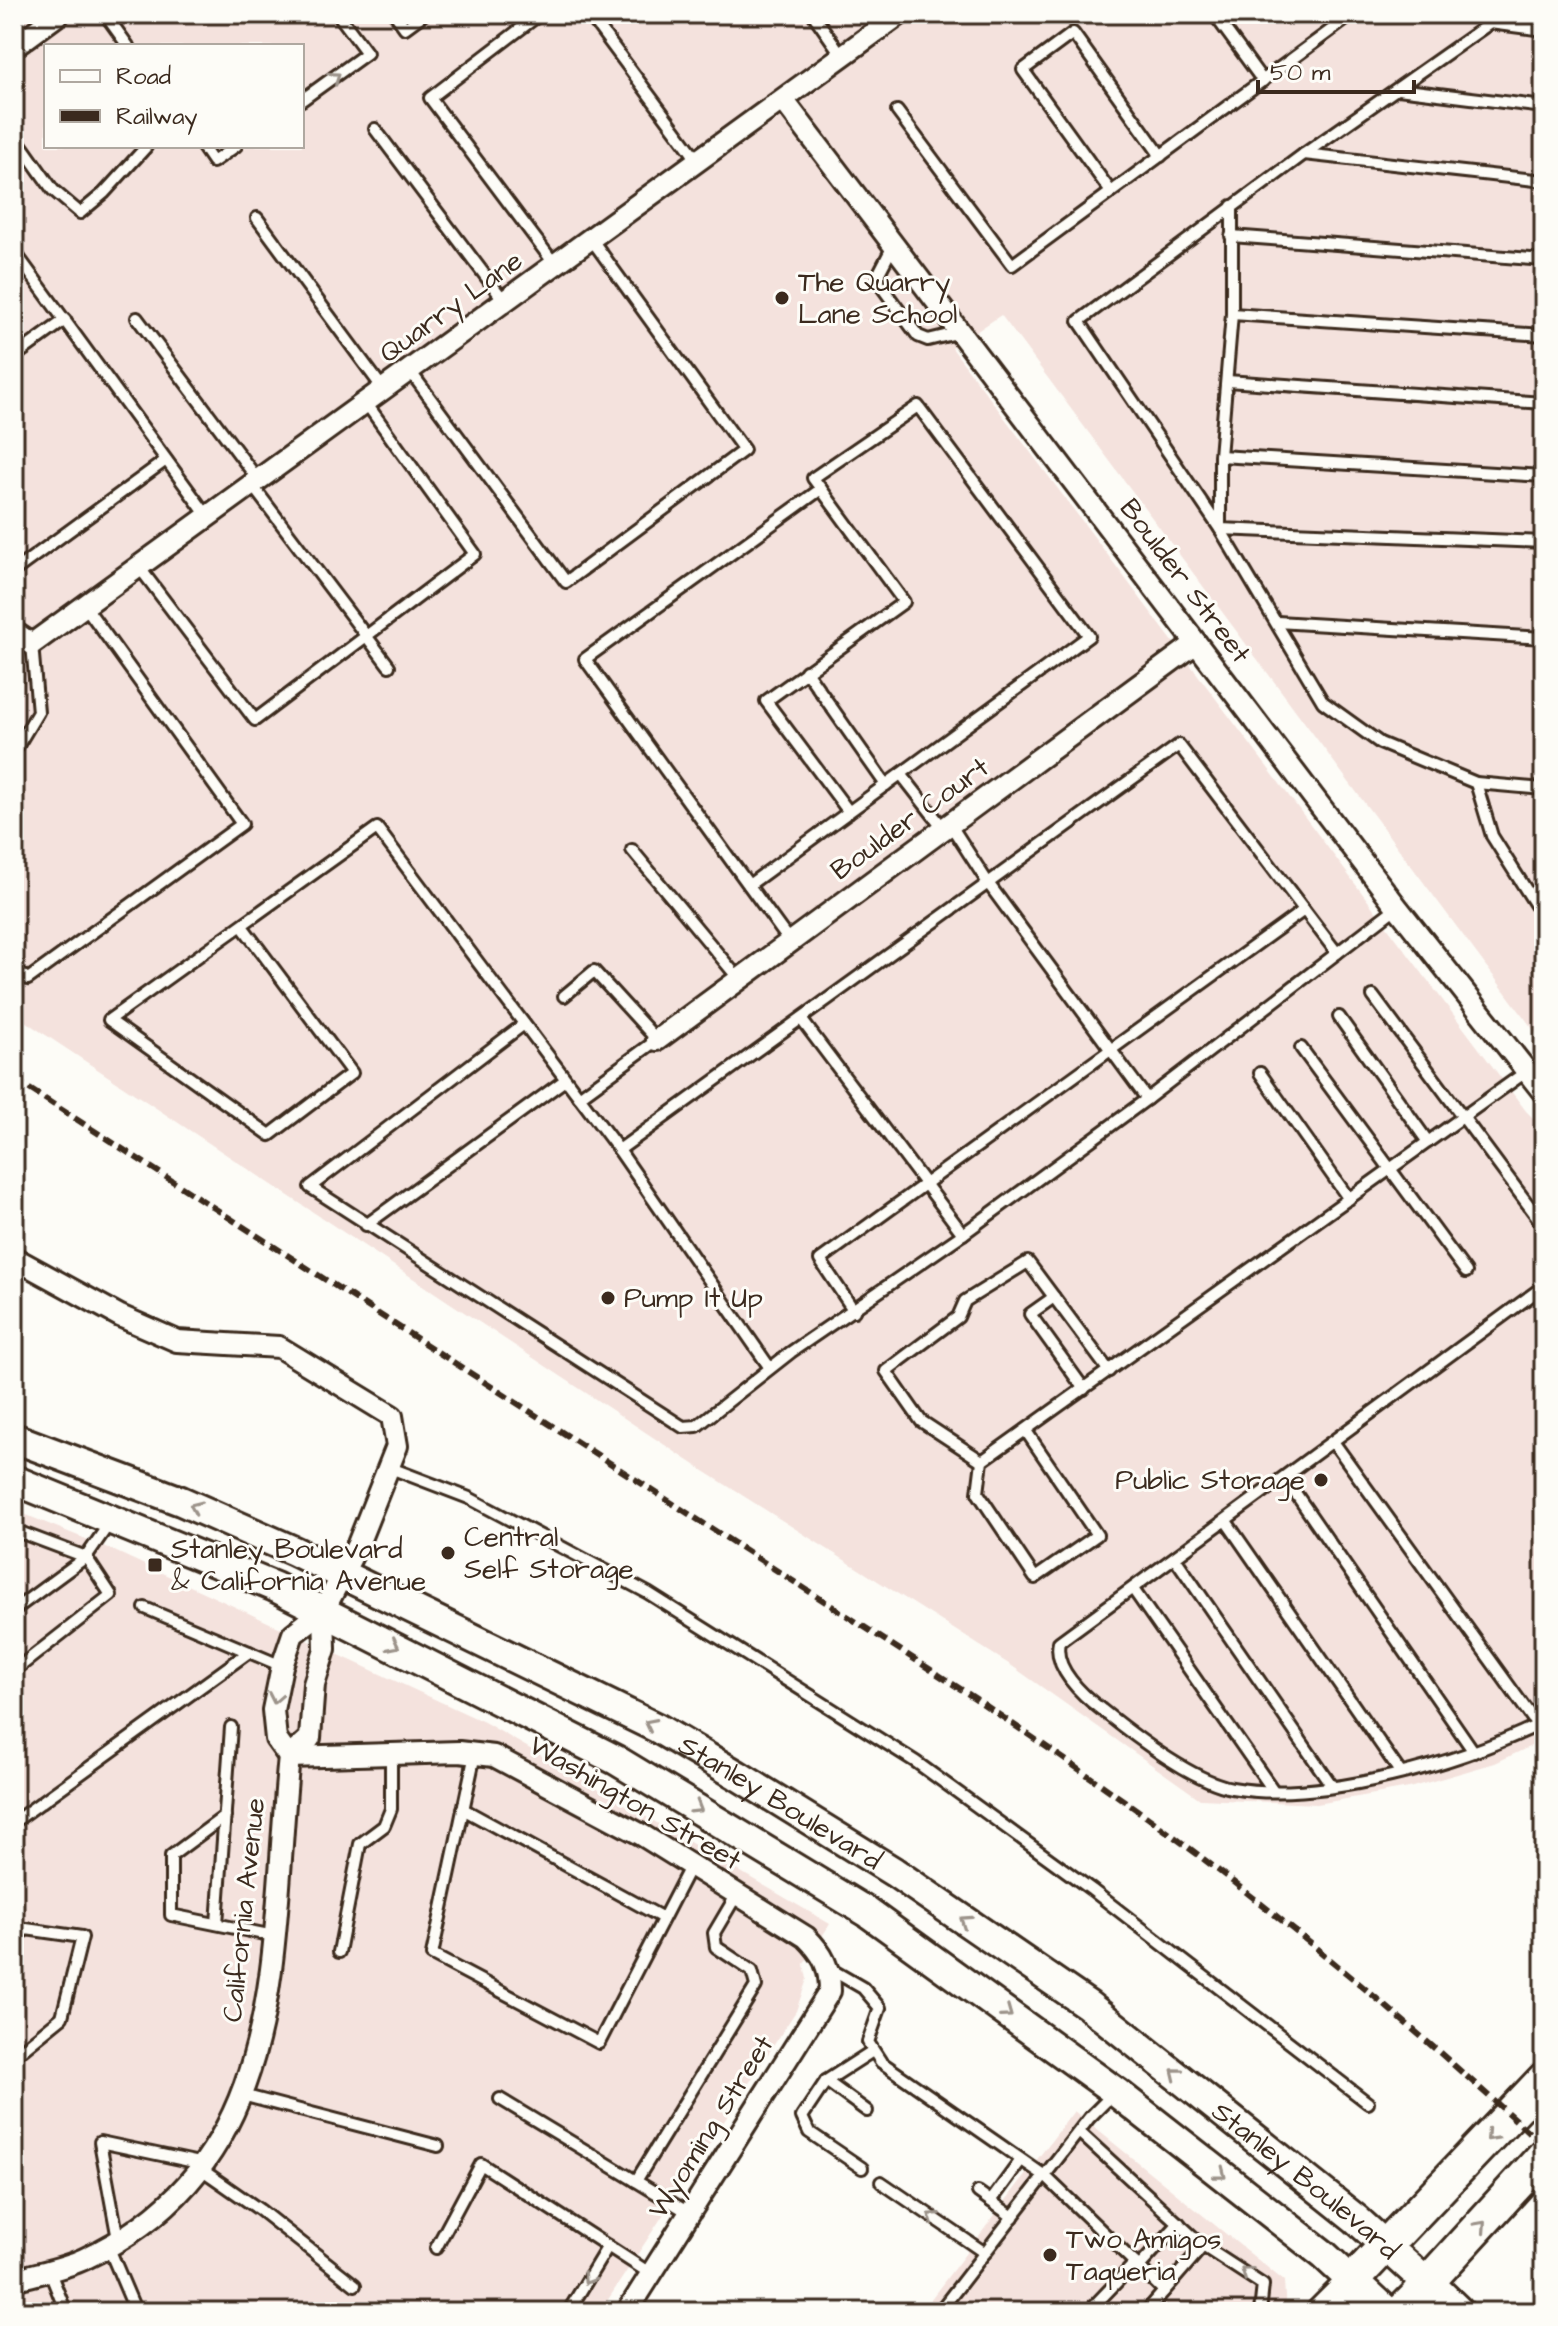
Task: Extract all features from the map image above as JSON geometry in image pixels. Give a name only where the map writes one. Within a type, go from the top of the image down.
[{"type":"main road","name":"Stanley Boulevard","points":[[14,1438],[181,1501],[342,1574],[657,1728],[894,1872],[1152,2053],[1387,2247],[1457,2312]]},
{"type":"main road","name":"Stanley Boulevard","points":[[14,1480],[324,1610],[616,1760],[777,1855],[867,1912],[1116,2092],[1352,2281],[1385,2312]]},
{"type":"main road","points":[[1321,2312],[1387,2247],[1544,2079]]},
{"type":"main road","points":[[1398,2312],[1544,2155]]},
{"type":"street","points":[[14,47],[59,14]]},
{"type":"street","name":"Quarry Lane","points":[[32,644],[900,14]]},
{"type":"street","name":"Boulder Street","points":[[784,101],[1397,907],[1544,1093]]},
{"type":"street","points":[[14,632],[32,644]]},
{"type":"street","name":"Boulder Court","points":[[657,1040],[1196,643]]},
{"type":"street","name":"California Avenue","points":[[14,1258],[120,1316],[177,1341],[279,1347],[392,1416],[397,1446],[324,1610],[293,1634],[282,1666],[273,1710],[276,1739],[289,1757],[268,2001],[242,2095],[222,2140],[177,2200],[83,2260],[14,2280]]},
{"type":"street","name":"California Avenue","points":[[289,1757],[310,1738],[314,1684],[325,1649],[324,1610]]},
{"type":"street","name":"Washington Street","points":[[289,1757],[494,1756],[535,1775],[691,1865],[806,1937],[830,1969]]},
{"type":"street","name":"Wyoming Street","points":[[627,2312],[830,1991],[830,1969]]},
{"type":"lane","points":[[105,14],[127,44]]},
{"type":"lane","points":[[304,99],[367,53],[338,14]]},
{"type":"lane","points":[[395,14],[405,28],[424,14]]},
{"type":"lane","points":[[540,14],[430,98],[556,266]]},
{"type":"lane","points":[[589,14],[699,162]]},
{"type":"lane","points":[[813,14],[843,57]]},
{"type":"lane","points":[[1214,14],[1263,81]]},
{"type":"lane","points":[[897,111],[1012,265],[1353,14]]},
{"type":"lane","points":[[1503,14],[1232,206],[1079,321],[1220,529],[1323,702],[1380,743],[1476,783],[1544,789]]},
{"type":"lane","points":[[1490,23],[1544,30]]},
{"type":"lane","points":[[1111,192],[1023,70],[1073,33],[1161,156]]},
{"type":"lane","points":[[1398,89],[1544,107]]},
{"type":"lane","points":[[375,129],[505,302]]},
{"type":"lane","points":[[14,135],[53,190],[80,213],[104,193],[145,148]]},
{"type":"lane","points":[[203,148],[213,162],[233,148]]},
{"type":"lane","points":[[1304,154],[1544,181]]},
{"type":"lane","points":[[1220,529],[1220,456],[1232,314],[1232,206]]},
{"type":"lane","points":[[257,218],[384,390]]},
{"type":"lane","points":[[1231,236],[1544,260]]},
{"type":"lane","points":[[410,371],[566,582],[744,450],[592,240]]},
{"type":"lane","points":[[894,244],[879,273],[879,283],[918,336],[928,340],[961,332]]},
{"type":"lane","points":[[14,251],[208,517]]},
{"type":"lane","points":[[1232,314],[1544,335]]},
{"type":"lane","points":[[137,318],[389,666]]},
{"type":"lane","points":[[14,357],[65,320]]},
{"type":"lane","points":[[1227,381],[1544,403]]},
{"type":"lane","points":[[139,567],[255,720],[475,554],[366,403]]},
{"type":"lane","points":[[749,885],[886,785],[1089,636],[918,406],[813,478],[904,602],[766,701],[849,812]]},
{"type":"lane","points":[[1220,456],[1544,476]]},
{"type":"lane","points":[[14,571],[166,460]]},
{"type":"lane","points":[[790,942],[585,659],[821,489]]},
{"type":"lane","points":[[1220,529],[1544,542]]},
{"type":"lane","points":[[14,970],[28,979],[242,824],[85,606]]},
{"type":"lane","points":[[1277,622],[1544,638]]},
{"type":"lane","points":[[14,752],[38,712],[32,644]]},
{"type":"lane","points":[[806,671],[886,785]]},
{"type":"lane","points":[[619,1150],[1179,745],[1337,953]]},
{"type":"lane","points":[[901,774],[947,826],[1147,1099]]},
{"type":"lane","points":[[1476,783],[1492,836],[1544,918]]},
{"type":"lane","points":[[242,926],[352,1073],[270,1135],[109,1020],[377,828],[619,1150],[770,1368]]},
{"type":"lane","points":[[632,850],[739,979]]},
{"type":"lane","points":[[524,1024],[310,1187],[683,1427],[697,1426],[770,1368],[963,1234],[1147,1099],[1397,907]]},
{"type":"lane","points":[[854,1311],[820,1260],[1304,910]]},
{"type":"lane","points":[[564,996],[594,971],[657,1040],[579,1097]]},
{"type":"lane","points":[[1373,996],[1544,1226]]},
{"type":"lane","points":[[1339,1017],[1428,1142]]},
{"type":"lane","points":[[801,1019],[963,1234]]},
{"type":"lane","points":[[1301,1048],[1466,1272]]},
{"type":"lane","points":[[1026,1431],[1097,1535],[1035,1578],[978,1493],[982,1461],[1527,1071]]},
{"type":"lane","points":[[1260,1073],[1349,1199]]},
{"type":"lane","points":[[366,1225],[565,1080]]},
{"type":"lane","points":[[982,1461],[921,1421],[886,1371],[958,1317],[965,1301],[1028,1262],[1109,1371]]},
{"type":"lane","points":[[1334,1443],[1541,1724],[1474,1752],[1400,1772],[1332,1786],[1273,1790],[1231,1788],[1205,1779],[1119,1724],[1092,1702],[1062,1668],[1056,1654],[1059,1642],[1544,1286]]},
{"type":"lane","points":[[1054,1297],[1030,1314],[1084,1389]]},
{"type":"lane","points":[[388,1467],[469,1498],[648,1593],[916,1762],[1092,1890],[1368,2103]]},
{"type":"lane","points":[[1285,1478],[1474,1752]]},
{"type":"lane","points":[[14,1610],[86,1557],[112,1519]]},
{"type":"lane","points":[[1226,1521],[1400,1772]]},
{"type":"lane","points":[[14,1530],[86,1557],[111,1595],[14,1671]]},
{"type":"lane","points":[[1175,1558],[1332,1786]]},
{"type":"lane","points":[[1133,1589],[1273,1790]]},
{"type":"lane","points":[[145,1608],[282,1666]]},
{"type":"lane","points":[[14,1822],[249,1652]]},
{"type":"lane","points":[[217,1924],[231,1727]]},
{"type":"lane","points":[[475,1754],[432,1955],[599,2043],[691,1865]]},
{"type":"lane","points":[[339,1952],[360,1844],[384,1826],[391,1809],[391,1755]]},
{"type":"lane","points":[[463,1809],[663,1918]]},
{"type":"lane","points":[[225,1816],[171,1856],[171,1915],[274,1936]]},
{"type":"lane","points":[[636,2181],[756,1986],[752,1971],[716,1947],[714,1933],[737,1894]]},
{"type":"lane","points":[[14,1939],[26,1929],[82,1937],[62,2017],[14,2056]]},
{"type":"lane","points":[[830,1969],[874,1996],[880,2008],[868,2042],[871,2052],[1045,2176],[1164,2291]]},
{"type":"lane","points":[[862,2168],[809,2132],[802,2117],[826,2081],[871,2052]]},
{"type":"lane","points":[[826,2081],[867,2111]]},
{"type":"lane","points":[[943,2311],[1079,2132],[1116,2092]]},
{"type":"lane","points":[[242,2095],[438,2146]]},
{"type":"lane","points":[[500,2099],[689,2213]]},
{"type":"lane","points":[[1079,2132],[1203,2246],[1263,2285],[1260,2312]]},
{"type":"lane","points":[[136,2312],[113,2242],[100,2142],[202,2166],[355,2285]]},
{"type":"lane","points":[[991,2201],[1021,2160]]},
{"type":"lane","points":[[436,2248],[481,2164],[651,2274]]},
{"type":"lane","points":[[881,2182],[985,2253]]},
{"type":"lane","points":[[978,2192],[1013,2217]]},
{"type":"lane","points":[[1088,2312],[1179,2223]]},
{"type":"lane","points":[[568,2312],[608,2246]]},
{"type":"lane","points":[[1146,2312],[1203,2246]]},
{"type":"lane","points":[[49,2270],[66,2312]]},
{"type":"shaded area","points":[[14,14],[1544,14],[1544,1044],[1001,315],[952,348],[1526,1111],[1544,1129],[1544,1740],[1495,1763],[1409,1788],[1317,1804],[1200,1799],[1012,1666],[704,1471],[14,1014]]},
{"type":"shaded area","points":[[14,1510],[108,1548],[484,1722],[830,1924],[804,1964],[807,1979],[796,2011],[600,2312],[14,2312]]},
{"type":"shaded area","points":[[1074,2111],[1284,2281],[1286,2312],[921,2312]]},
{"type":"railway","points":[[14,1079],[976,1699],[1099,1783],[1190,1848],[1303,1937],[1544,2146]]},
{"type":"place","name":"The Quarry Lane School","points":[[782,298]]},
{"type":"place","name":"Pump It Up","points":[[608,1298]]},
{"type":"place","name":"Public Storage","points":[[1321,1480]]},
{"type":"place","name":"Central Self Storage","points":[[448,1553]]},
{"type":"place","name":"Stanley Boulevard & California Avenue","points":[[155,1565]]},
{"type":"place","name":"Two Amigos Taqueria","points":[[1050,2255]]}]
